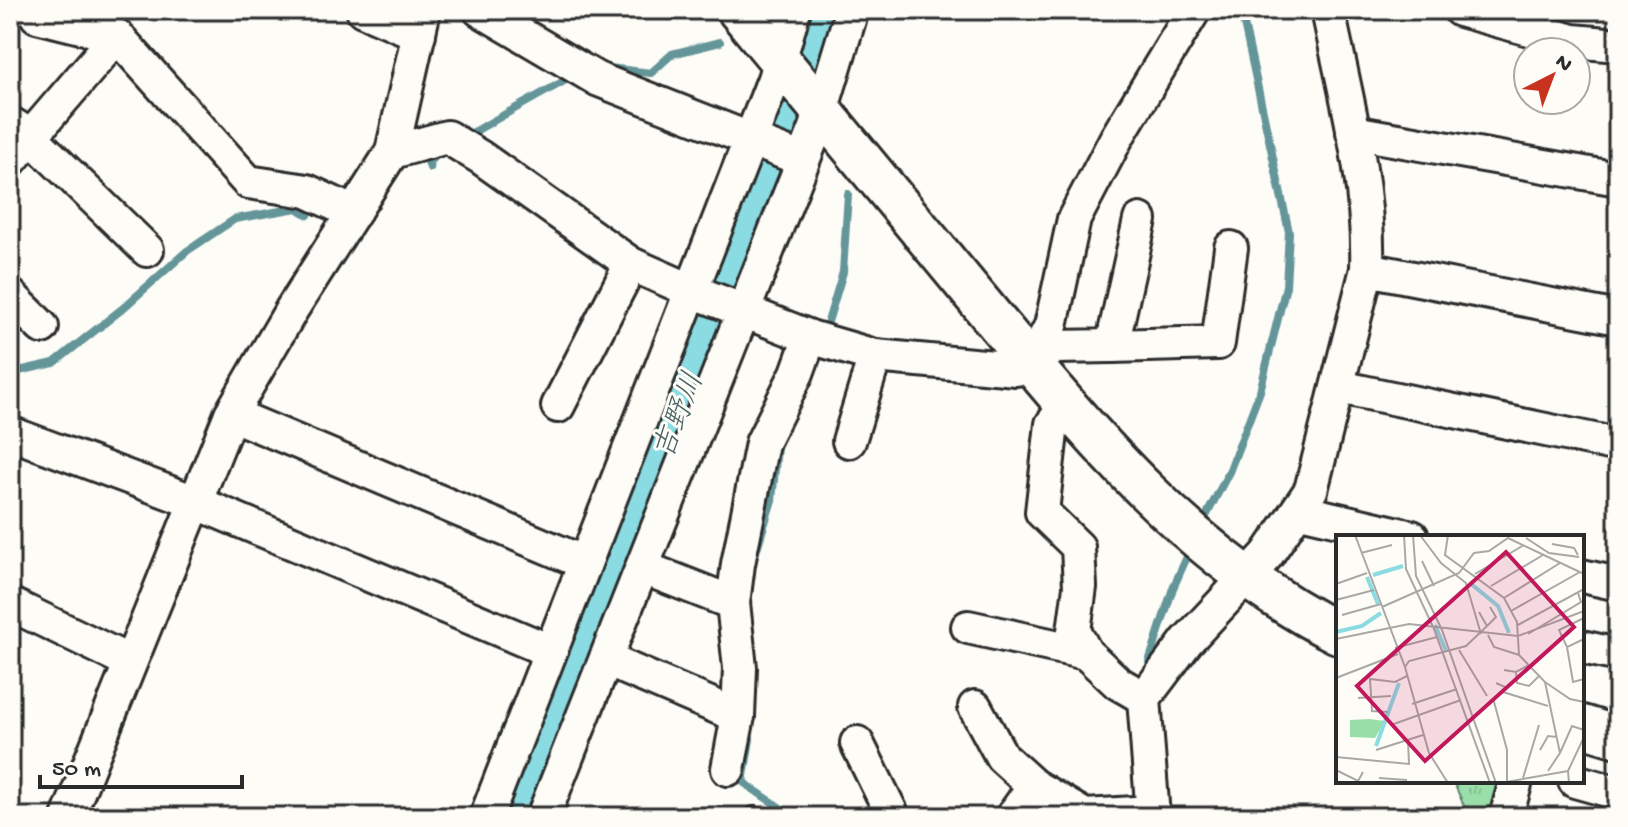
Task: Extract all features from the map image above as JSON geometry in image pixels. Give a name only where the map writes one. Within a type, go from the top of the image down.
[{"type":"street","points":[[68,817],[231,414],[392,152],[422,22],[363,10]]},
{"type":"street","points":[[480,10],[597,79],[798,158]]},
{"type":"street","points":[[738,10],[1031,364],[1179,524],[1246,580],[1331,622]]},
{"type":"street","points":[[543,817],[644,568],[737,308],[798,158],[801,86],[794,10]]},
{"type":"street","points":[[486,817],[753,141],[801,86],[852,10]]},
{"type":"street","points":[[1031,364],[1051,326],[1074,219],[1117,137],[1194,10]]},
{"type":"street","points":[[975,707],[1002,757],[1034,786],[1085,816],[1153,815],[1153,686],[1187,641],[1246,580],[1300,511],[1311,490],[1367,269],[1368,246],[1353,132],[1328,10]]},
{"type":"street","points":[[1460,10],[1573,41],[1618,45]]},
{"type":"street","points":[[37,16],[117,36],[248,182],[307,191],[354,213]]},
{"type":"street","points":[[10,161],[20,129],[117,36]]},
{"type":"street","points":[[20,129],[147,250]]},
{"type":"street","points":[[1353,132],[1618,179]]},
{"type":"street","points":[[392,152],[447,137],[631,264],[694,292],[818,339],[875,356],[1016,369],[1031,364],[1055,347],[1218,343],[1231,248]]},
{"type":"street","points":[[1112,346],[1140,220]]},
{"type":"street","points":[[558,406],[631,264]]},
{"type":"street","points":[[1367,269],[1618,318]]},
{"type":"street","points":[[10,295],[42,327]]},
{"type":"street","points":[[728,769],[738,716],[740,668],[733,603],[762,443],[818,339]]},
{"type":"street","points":[[849,441],[875,356]]},
{"type":"street","points":[[1339,387],[1618,445]]},
{"type":"street","points":[[1067,405],[1052,424],[1042,512],[1078,547],[1080,587],[1074,631],[1086,653],[1118,683],[1153,686]]},
{"type":"street","points":[[231,414],[585,563]]},
{"type":"street","points":[[10,433],[195,502],[550,651]]},
{"type":"street","points":[[1300,511],[1403,535]]},
{"type":"street","points":[[644,568],[733,603]]},
{"type":"street","points":[[1584,576],[1618,584]]},
{"type":"street","points":[[12,609],[130,662]]},
{"type":"street","points":[[968,627],[1086,653]]},
{"type":"street","points":[[1584,647],[1618,655]]},
{"type":"street","points":[[607,660],[738,716]]},
{"type":"street","points":[[1584,727],[1618,737]]},
{"type":"street","points":[[857,743],[892,814],[885,817]]},
{"type":"street","points":[[1506,817],[1515,783]]},
{"type":"street","points":[[1582,783],[1618,793]]},
{"type":"street","points":[[1012,817],[1034,786]]},
{"type":"green space","points":[[1454,783],[1503,783],[1493,817],[1469,817]]},
{"type":"waterway","name":"吉野川","points":[[524,817],[770,170],[820,10]]},
{"type":"waterway","points":[[1202,524],[1229,472],[1260,391],[1286,286],[1289,232],[1241,10]]},
{"type":"waterway","points":[[609,68],[651,73],[672,54],[720,42]]},
{"type":"waterway","points":[[463,138],[573,76]]},
{"type":"waterway","points":[[430,168],[428,162],[442,152]]},
{"type":"waterway","points":[[824,335],[843,272],[848,194]]},
{"type":"waterway","points":[[10,373],[54,363],[122,309],[187,251],[235,219],[297,208],[308,215]]},
{"type":"waterway","points":[[754,558],[772,500],[777,447]]},
{"type":"waterway","points":[[1151,674],[1149,662],[1173,588],[1191,548]]},
{"type":"waterway","points":[[750,739],[743,782],[782,809],[779,817]]}]
